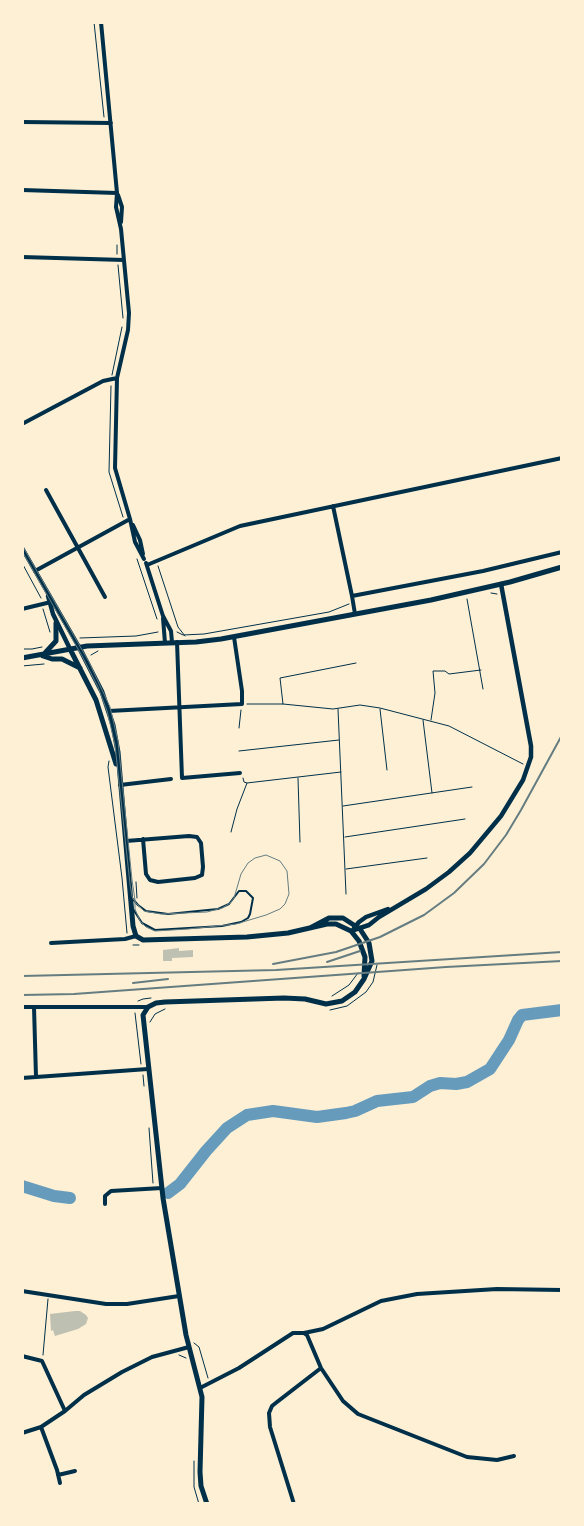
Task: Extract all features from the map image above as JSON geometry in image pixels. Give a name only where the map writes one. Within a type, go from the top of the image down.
[{"type":"main road","points":[[22,658],[43,656],[79,647],[204,641],[234,637],[501,584],[562,567]]},
{"type":"main road","points":[[43,656],[56,641],[56,623]]},
{"type":"main road","points":[[79,647],[102,692],[109,711],[116,742],[134,941],[247,937],[288,933],[327,924],[336,924],[351,931],[357,938],[363,950],[364,980]]},
{"type":"main road","points":[[70,649],[81,668],[100,712],[119,772]]},
{"type":"main road","points":[[43,656],[62,660],[81,668]]},
{"type":"main road","points":[[206,1503],[200,1472],[202,1410],[200,1388],[189,1347],[179,1296],[162,1188],[148,1069],[143,1020],[144,1012],[148,1007],[165,1002],[284,998],[305,999],[334,1004],[349,998],[364,980],[372,961],[369,943],[358,927],[347,920],[337,918],[323,920],[310,928]]},
{"type":"street","points":[[101,22],[117,193],[116,208],[124,260],[129,321],[117,378],[115,468],[135,542],[147,566],[163,616],[175,642],[182,778],[240,773]]},
{"type":"street","points":[[22,122],[111,123]]},
{"type":"street","points":[[22,190],[117,193]]},
{"type":"street","points":[[22,257],[124,260]]},
{"type":"street","points":[[22,424],[103,381],[117,378]]},
{"type":"street","points":[[147,566],[240,526],[562,458]]},
{"type":"street","points":[[46,490],[104,597]]},
{"type":"street","points":[[333,506],[354,614]]},
{"type":"street","points":[[35,571],[130,519]]},
{"type":"street","points":[[22,548],[46,590],[56,623],[70,649]]},
{"type":"street","points":[[352,596],[483,571],[562,552]]},
{"type":"street","points":[[358,927],[369,926],[379,917],[438,880],[470,852],[501,816],[523,780],[531,757],[531,746],[501,584]]},
{"type":"street","points":[[22,609],[51,602]]},
{"type":"street","points":[[51,602],[79,647]]},
{"type":"street","points":[[163,616],[162,632],[165,643]]},
{"type":"street","points":[[109,711],[242,704],[242,691],[234,637]]},
{"type":"street","points":[[120,785],[171,779]]},
{"type":"street","points":[[126,840],[189,836],[197,837],[200,843],[202,875],[195,878],[158,882],[150,880],[146,874],[143,839]]},
{"type":"street","points":[[351,931],[358,927],[366,917],[396,906]]},
{"type":"street","points":[[50,943],[125,939],[134,941]]},
{"type":"street","points":[[22,1007],[148,1007]]},
{"type":"street","points":[[34,1007],[36,1077]]},
{"type":"street","points":[[22,1078],[148,1069]]},
{"type":"street","points":[[105,1204],[104,1196],[111,1192],[162,1188]]},
{"type":"street","points":[[200,1388],[239,1368],[293,1333],[323,1329],[381,1301],[418,1294],[504,1289],[562,1290]]},
{"type":"street","points":[[22,1291],[116,1304],[179,1296]]},
{"type":"street","points":[[304,1333],[308,1335],[321,1368],[343,1401],[358,1414],[467,1458],[497,1460],[514,1456]]},
{"type":"street","points":[[22,1433],[42,1427],[84,1395],[152,1356],[189,1347]]},
{"type":"street","points":[[22,1356],[42,1361],[65,1411]]},
{"type":"street","points":[[294,1504],[270,1427],[269,1413],[272,1406],[321,1368]]},
{"type":"street","points":[[42,1427],[60,1483]]},
{"type":"street","points":[[58,1475],[74,1471]]},
{"type":"lane","points":[[131,896],[146,911],[168,914],[218,909],[229,904],[239,891],[246,891],[253,898],[250,914],[241,922],[222,926],[161,931],[146,926],[132,907]]},
{"type":"path","points":[[94,22],[104,120]]},
{"type":"path","points":[[118,263],[123,319]]},
{"type":"path","points":[[112,374],[122,325]]},
{"type":"path","points":[[137,559],[157,619]]},
{"type":"path","points":[[22,564],[41,598]]},
{"type":"path","points":[[158,565],[178,627]]},
{"type":"path","points":[[491,593],[495,593],[499,598]]},
{"type":"path","points":[[171,631],[183,635],[204,634],[329,612],[349,604],[352,596]]},
{"type":"path","points":[[466,598],[481,670],[483,689]]},
{"type":"path","points":[[44,610],[51,638]]},
{"type":"path","points":[[79,638],[136,636],[162,632],[159,626]]},
{"type":"path","points":[[22,649],[44,646]]},
{"type":"path","points":[[22,666],[50,663]]},
{"type":"path","points":[[283,704],[280,678],[356,663]]},
{"type":"path","points":[[430,720],[435,694],[433,671],[445,670],[449,674],[481,670]]},
{"type":"path","points":[[239,728],[242,704],[283,704],[316,708],[360,705],[430,720],[454,729],[498,752],[529,765]]},
{"type":"path","points":[[338,708],[346,894]]},
{"type":"path","points":[[380,708],[387,770]]},
{"type":"path","points":[[422,719],[432,793]]},
{"type":"path","points":[[239,752],[339,740]]},
{"type":"path","points":[[108,767],[127,935]]},
{"type":"path","points":[[240,773],[244,782],[247,783],[341,772]]},
{"type":"path","points":[[298,777],[300,842]]},
{"type":"path","points":[[231,832],[247,783]]},
{"type":"path","points":[[342,806],[472,787]]},
{"type":"path","points":[[344,837],[465,819]]},
{"type":"path","points":[[346,869],[427,858]]},
{"type":"path","points":[[354,980],[358,970]]},
{"type":"path","points":[[135,1003],[143,999]]},
{"type":"path","points":[[135,1010],[142,1065]]},
{"type":"path","points":[[149,1026],[152,1018],[158,1012]]},
{"type":"path","points":[[143,1074],[144,1089]]},
{"type":"path","points":[[149,1127],[154,1188]]},
{"type":"path","points":[[42,1361],[48,1296]]},
{"type":"path","points":[[194,1342],[198,1347],[211,1383]]},
{"type":"path","points":[[178,1354],[186,1359]]},
{"type":"path","points":[[194,1462],[194,1487],[199,1504]]},
{"type":"building","points":[[179,948],[179,951],[193,950],[193,957],[172,958],[172,961],[163,961],[163,950]]},
{"type":"building","points":[[80,1311],[86,1315],[88,1318],[86,1324],[78,1329],[55,1336],[53,1330],[51,1331],[50,1314]]},
{"type":"waterway","points":[[168,1193],[180,1184],[227,1128],[247,1115],[273,1111],[317,1117],[346,1113],[377,1101],[413,1097],[430,1086],[440,1083],[456,1084],[467,1082],[490,1069],[509,1040],[522,1015],[562,1010]]},
{"type":"waterway","points":[[22,1186],[54,1196],[70,1198]]},
{"type":"tram line","points":[[22,545],[89,662],[110,707],[118,741],[135,900],[135,909],[140,921],[146,927],[155,931],[188,929],[236,924],[280,909],[285,904],[289,894],[287,871],[280,861],[266,855],[255,858],[248,863],[241,874],[234,898],[222,908],[207,912],[161,914],[144,911],[135,902],[135,901],[133,899],[132,896],[130,884],[115,745],[107,711],[98,687],[82,656],[22,551]]},
{"type":"railway","points":[[273,964],[336,952],[380,937],[424,915],[454,893],[484,864],[506,835],[562,735]]},
{"type":"railway","points":[[327,962],[360,951]]},
{"type":"railway","points":[[22,976],[276,970],[562,952]]},
{"type":"railway","points":[[22,995],[74,994],[446,967],[562,961]]},
{"type":"railway","points":[[133,983],[168,979]]}]
